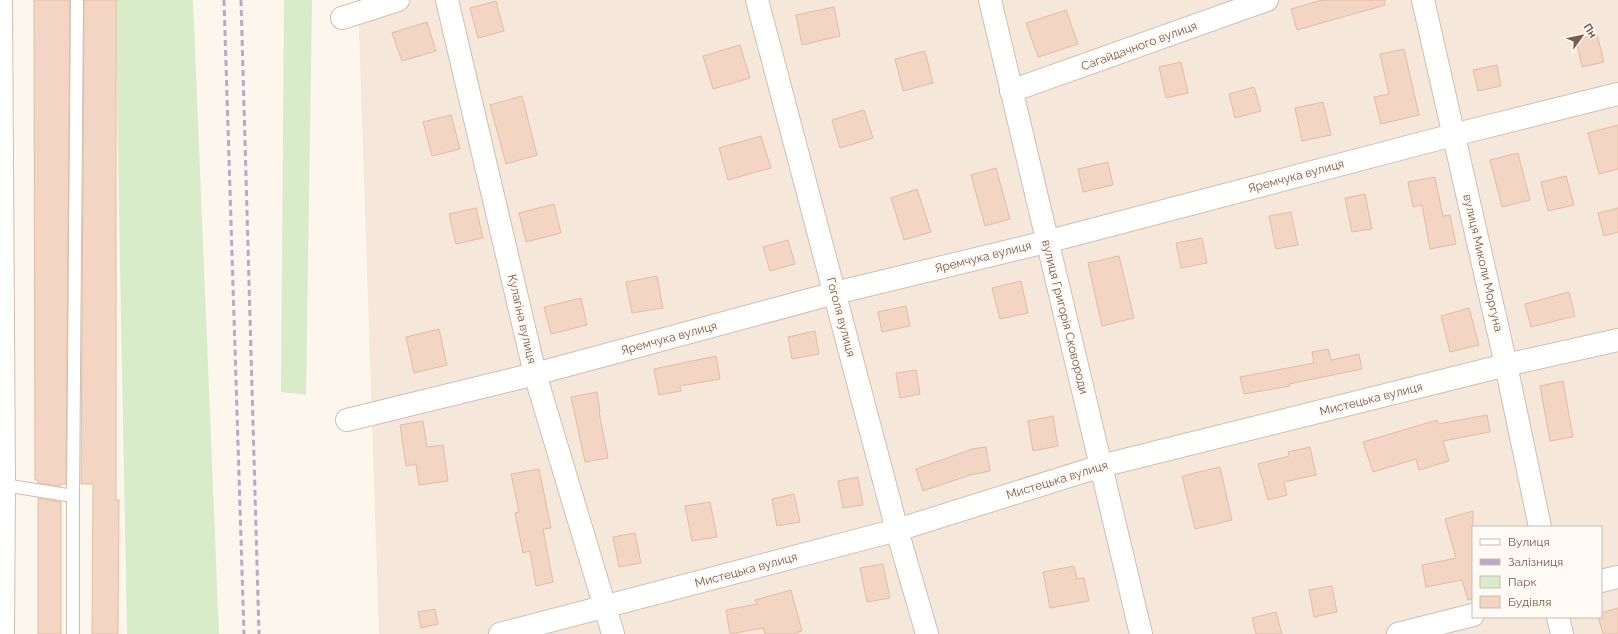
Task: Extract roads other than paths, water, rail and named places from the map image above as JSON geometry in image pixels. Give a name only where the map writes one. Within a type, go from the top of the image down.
[{"type":"street","points":[[1,0],[1,216],[4,485],[3,634]]},
{"type":"street","points":[[342,18],[398,0]]},
{"type":"street","name":"Кулагіна вулиця","points":[[447,0],[535,374],[613,634]]},
{"type":"street","name":"Гоголя вулиця","points":[[757,0],[897,530],[927,634]]},
{"type":"street","name":"вулиця Григорія Сковороди","points":[[990,0],[1046,242],[1141,634]]},
{"type":"street","name":"Сагайдачного вулиця","points":[[1011,91],[1266,0]]},
{"type":"street","name":"вулиця Миколи Моргуна","points":[[1423,0],[1506,365],[1540,526]]},
{"type":"street","name":"Яремчука вулиця","points":[[347,420],[535,374],[835,293],[1046,242],[1453,135],[1618,94]]},
{"type":"street","name":"Мистецька вулиця","points":[[500,634],[897,530],[1101,466],[1506,365],[1618,340]]},
{"type":"street","points":[[1602,581],[1618,577]]},
{"type":"street","points":[[1398,634],[1472,615]]},
{"type":"street","points":[[1558,618],[1562,634]]},
{"type":"lane","points":[[73,634],[77,0]]},
{"type":"lane","points":[[4,485],[73,496]]},
{"type":"railway","points":[[224,0],[244,634]]},
{"type":"railway","points":[[241,0],[259,634]]}]
